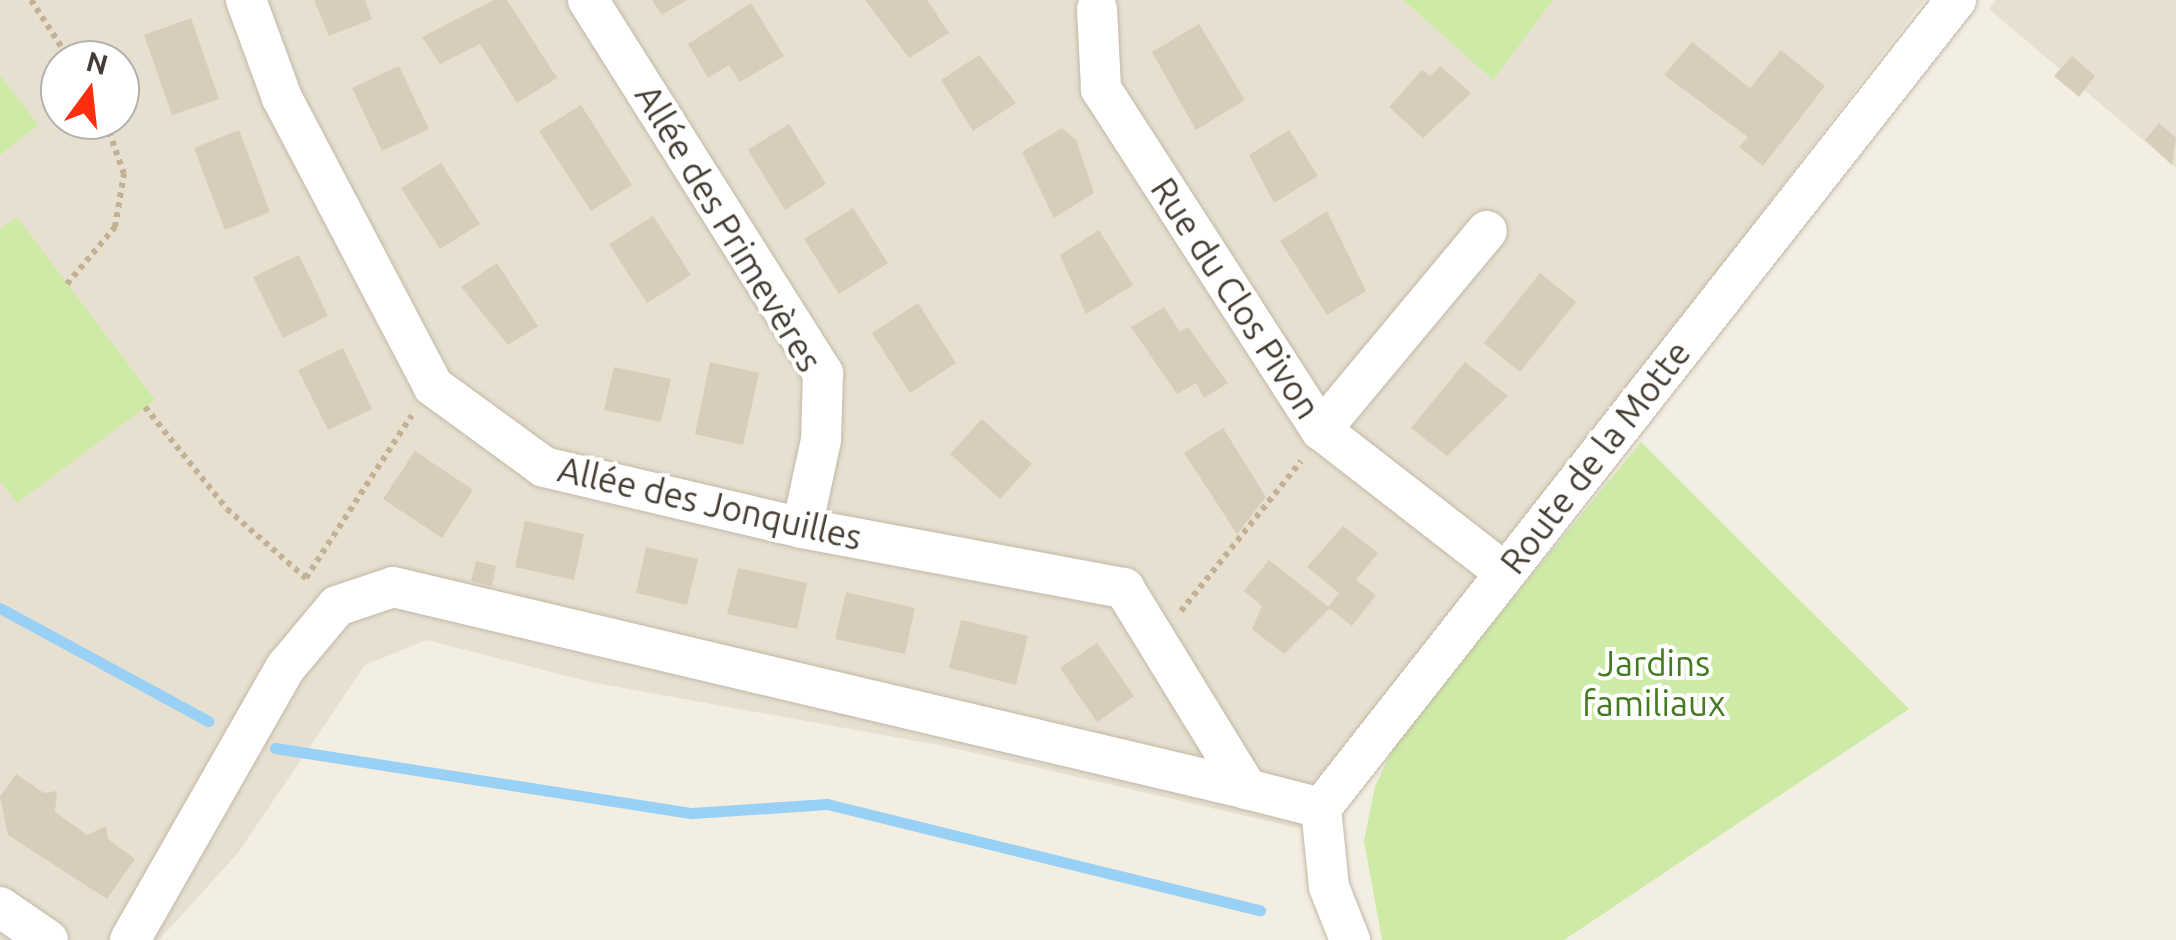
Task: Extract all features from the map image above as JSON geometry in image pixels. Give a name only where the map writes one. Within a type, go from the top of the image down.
[{"type":"street","name":"Allée des Jonquilles","points":[[246,0],[282,98],[433,386],[544,466],[802,528],[1124,588],[1246,790]]},
{"type":"street","name":"Allée des Primevères","points":[[588,0],[823,373],[821,440],[802,528]]},
{"type":"street","name":"Route de la Motte","points":[[1322,808],[1956,0]]},
{"type":"street","name":"Rue du Clos Pivon","points":[[1097,8],[1101,89],[1323,431],[1504,572]]},
{"type":"street","points":[[1323,431],[1487,231]]},
{"type":"street","points":[[130,940],[286,667],[337,606],[393,587],[1322,808],[1330,887],[1350,940]]},
{"type":"street","points":[[0,907],[48,940]]},
{"type":"path","points":[[31,0],[57,40]]},
{"type":"path","points":[[67,284],[115,227],[123,162],[114,140]]},
{"type":"path","points":[[306,578],[433,386]]},
{"type":"path","points":[[144,407],[227,509],[337,606]]},
{"type":"path","points":[[1157,642],[1323,431]]},
{"type":"shaded area","points":[[0,0],[1403,0],[1492,79],[1553,0],[1924,0],[1336,770],[1311,831],[944,746],[590,682],[427,640],[365,665],[238,853],[159,940],[0,940]]},
{"type":"shaded area","points":[[1996,0],[2176,0],[2176,168],[1989,9]]},
{"type":"green space","points":[[1403,0],[1553,0],[1493,80]]},
{"type":"green space","points":[[0,75],[38,125],[0,155]]},
{"type":"green space","points":[[17,217],[155,400],[17,503],[0,481],[0,229]]},
{"type":"green space","name":"Jardins familiaux","points":[[1641,442],[1909,709],[1564,940],[1382,940],[1364,841],[1375,786],[1398,738]]},
{"type":"building","points":[[314,0],[365,0],[372,19],[329,36]]},
{"type":"building","points":[[494,0],[507,0],[557,78],[517,103],[480,44],[440,64],[422,37]]},
{"type":"building","points":[[652,0],[687,0],[662,15]]},
{"type":"building","points":[[865,0],[927,0],[949,33],[909,58]]},
{"type":"building","points":[[751,3],[784,56],[740,82],[729,65],[708,78],[688,44]]},
{"type":"building","points":[[191,18],[219,99],[172,115],[144,35]]},
{"type":"building","points":[[1199,24],[1245,100],[1196,130],[1152,52]]},
{"type":"building","points":[[1692,42],[1750,88],[1781,50],[1825,86],[1763,166],[1739,147],[1748,137],[1664,75]]},
{"type":"building","points":[[979,55],[1016,103],[973,131],[941,80]]},
{"type":"building","points":[[2072,56],[2095,76],[2079,97],[2054,76]]},
{"type":"building","points":[[399,66],[429,129],[382,151],[352,88]]},
{"type":"building","points":[[1440,66],[1471,93],[1423,138],[1389,107],[1422,70],[1430,76]]},
{"type":"building","points":[[581,105],[632,185],[591,211],[539,131]]},
{"type":"building","points":[[2159,123],[2176,138],[2172,165],[2145,140]]},
{"type":"building","points":[[789,124],[826,184],[785,210],[748,150]]},
{"type":"building","points":[[1062,128],[1076,140],[1094,193],[1054,218],[1022,152]]},
{"type":"building","points":[[239,130],[270,212],[225,230],[194,148]]},
{"type":"building","points":[[1289,130],[1318,176],[1274,203],[1249,155]]},
{"type":"building","points":[[441,163],[480,224],[440,249],[401,188]]},
{"type":"building","points":[[853,208],[888,263],[839,294],[804,239]]},
{"type":"building","points":[[1327,211],[1366,291],[1327,315],[1280,241]]},
{"type":"building","points":[[653,216],[691,275],[647,303],[609,244]]},
{"type":"building","points":[[1099,230],[1133,285],[1086,314],[1060,255]]},
{"type":"building","points":[[299,255],[328,316],[283,338],[253,277]]},
{"type":"building","points":[[497,263],[538,326],[508,345],[461,287]]},
{"type":"building","points":[[1540,273],[1576,302],[1520,372],[1484,343]]},
{"type":"building","points":[[918,303],[956,363],[910,393],[872,333]]},
{"type":"building","points":[[1164,307],[1180,332],[1188,327],[1228,383],[1204,398],[1196,383],[1177,394],[1131,327]]},
{"type":"building","points":[[343,348],[372,409],[328,430],[298,370]]},
{"type":"building","points":[[710,362],[759,373],[743,445],[695,434]]},
{"type":"building","points":[[1465,362],[1508,396],[1447,456],[1411,428]]},
{"type":"building","points":[[614,367],[671,379],[661,422],[604,410]]},
{"type":"building","points":[[982,419],[1032,464],[1000,499],[950,454]]},
{"type":"building","points":[[1223,428],[1266,497],[1237,534],[1184,453]]},
{"type":"building","points":[[415,451],[473,490],[442,538],[383,499]]},
{"type":"building","points":[[525,521],[584,534],[574,580],[515,567]]},
{"type":"building","points":[[1343,526],[1378,553],[1356,580],[1376,595],[1352,626],[1328,607],[1339,593],[1307,567]]},
{"type":"building","points":[[646,547],[698,559],[687,605],[636,593]]},
{"type":"building","points":[[1269,560],[1330,608],[1284,654],[1252,629],[1262,606],[1244,591]]},
{"type":"building","points":[[476,561],[496,566],[492,586],[471,581]]},
{"type":"building","points":[[738,568],[807,583],[797,629],[727,614]]},
{"type":"building","points":[[846,592],[915,608],[905,654],[835,639]]},
{"type":"building","points":[[961,620],[1028,636],[1016,685],[949,668]]},
{"type":"building","points":[[1097,643],[1134,696],[1097,722],[1060,668]]},
{"type":"building","points":[[16,774],[44,793],[57,791],[55,812],[87,835],[106,826],[108,839],[135,859],[107,899],[8,835],[0,797]]},
{"type":"waterway","points":[[0,608],[208,721]]},
{"type":"waterway","points":[[275,748],[692,813],[827,804],[1260,910]]}]
